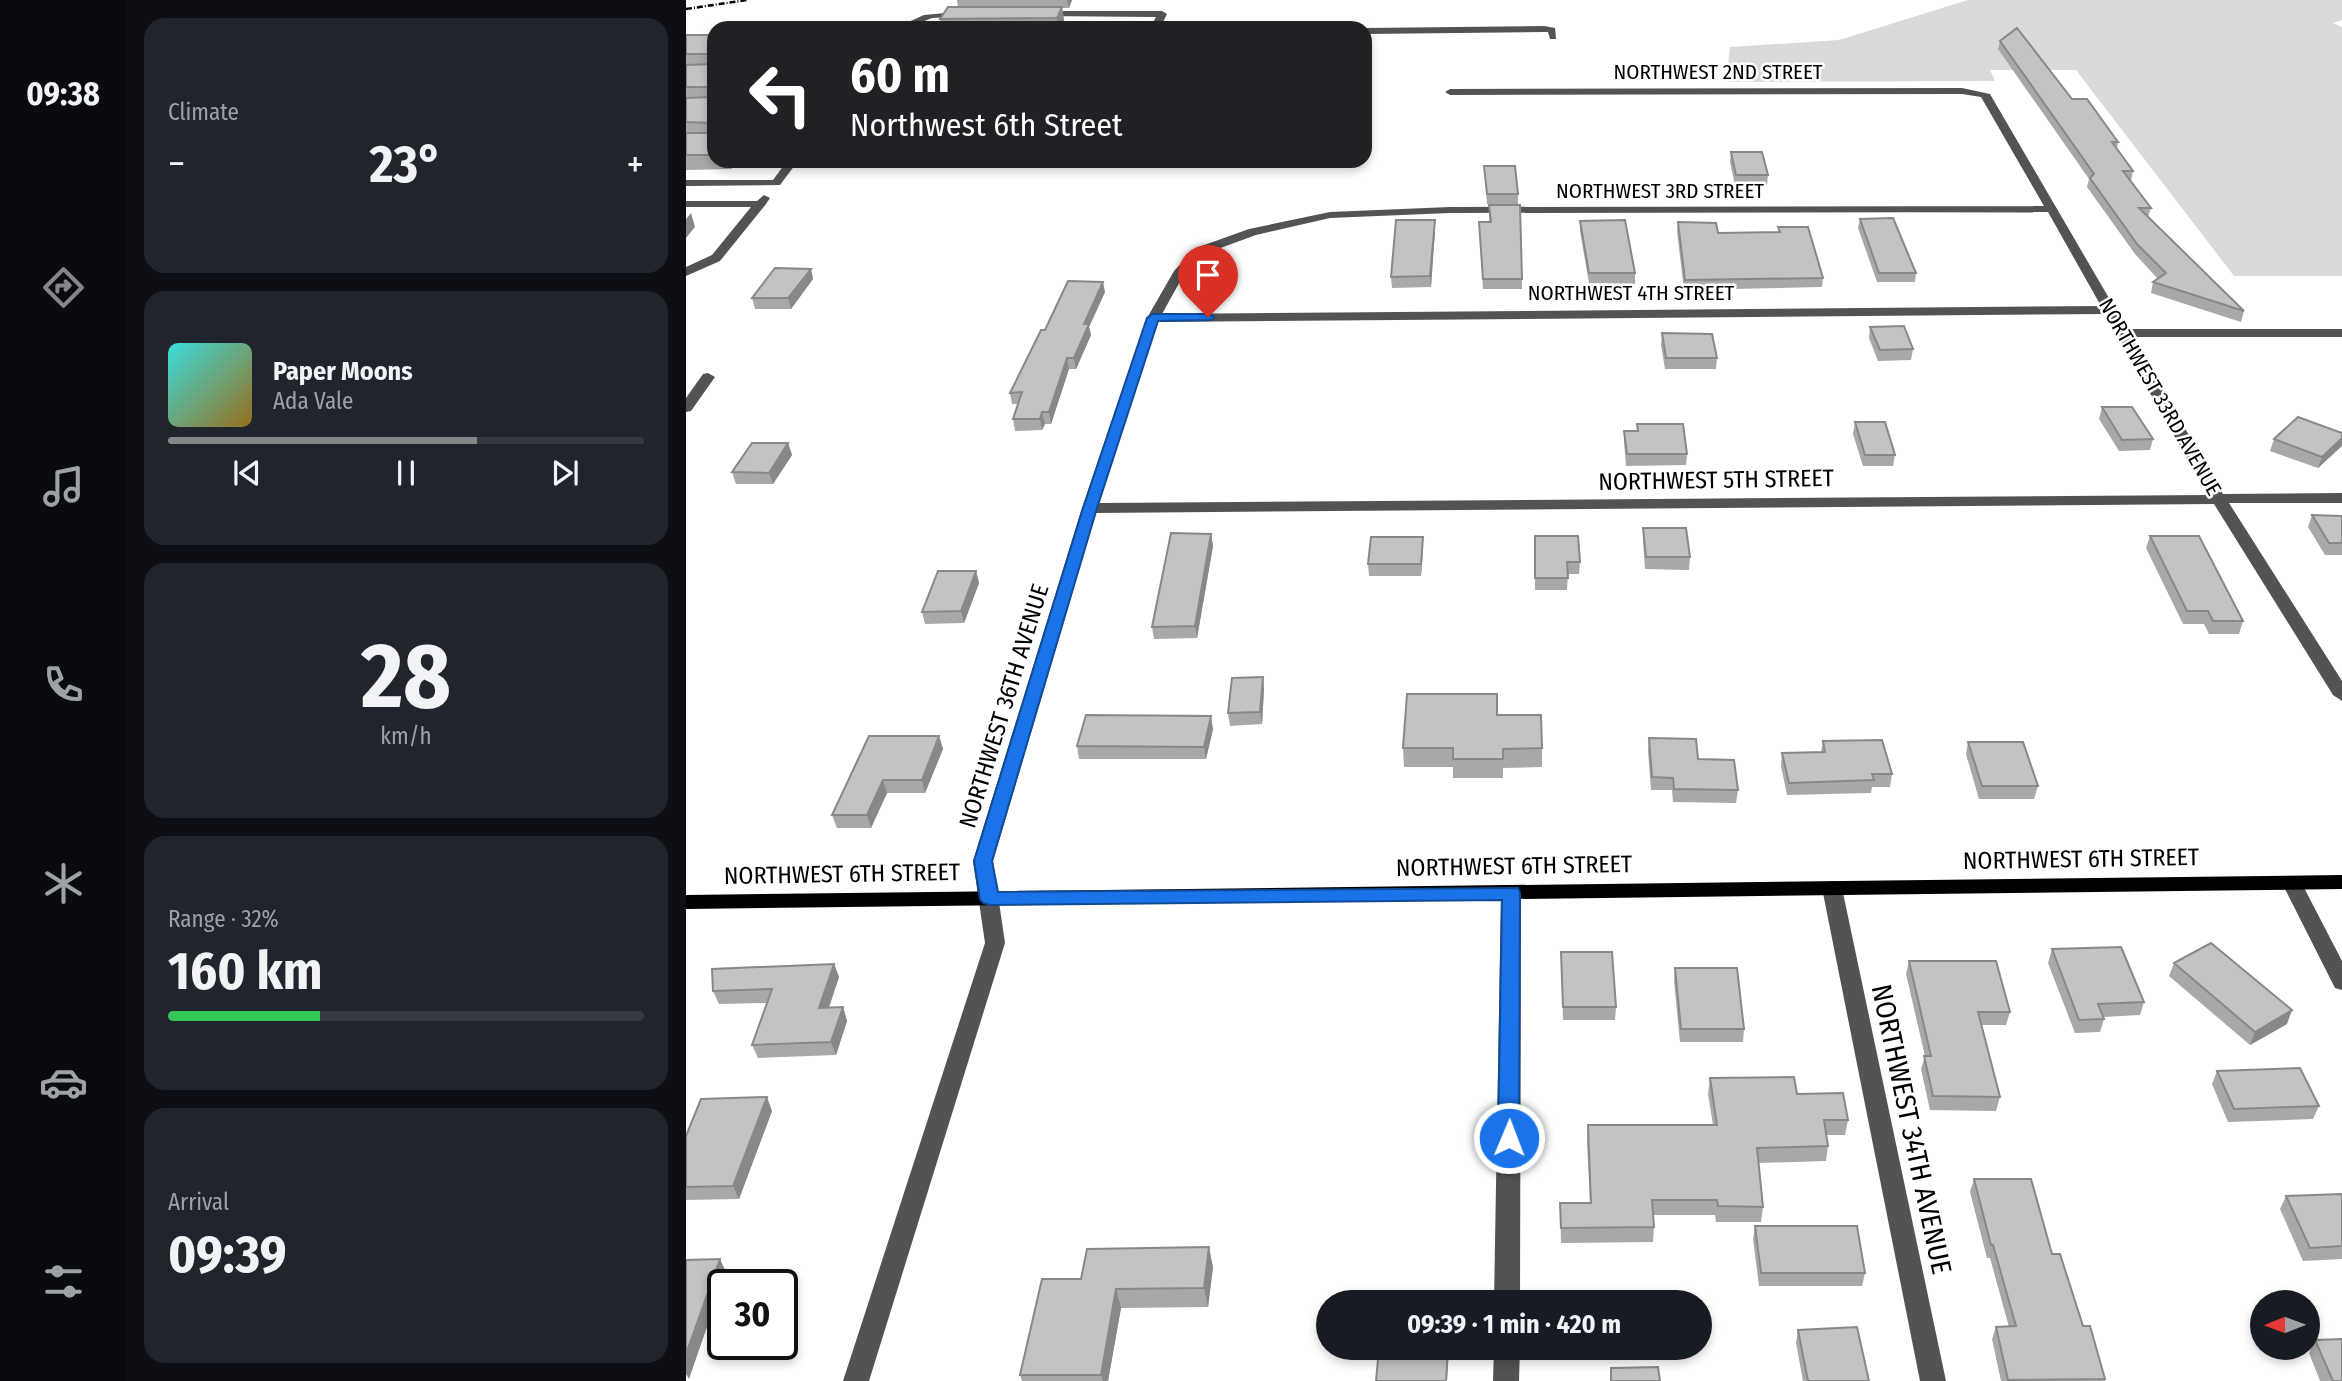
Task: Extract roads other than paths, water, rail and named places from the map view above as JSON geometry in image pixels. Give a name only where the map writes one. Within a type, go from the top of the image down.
[{"type":"main road","name":"NORTHWEST 6TH STREET","points":[[686,902],[2342,882]]},
{"type":"street","points":[[911,21],[936,14],[975,14]]},
{"type":"street","points":[[1029,14],[1162,14],[1158,21]]},
{"type":"street","points":[[1372,31],[1544,29],[1552,30],[1553,37]]},
{"type":"street","name":"NORTHWEST 2ND STREET","points":[[1450,92],[1962,90],[1985,94]]},
{"type":"street","name":"NORTHWEST 33RD AVENUE","points":[[1985,94],[2218,498],[2342,695]]},
{"type":"street","points":[[686,272],[716,258],[788,168]]},
{"type":"street","points":[[686,183],[776,183]]},
{"type":"street","points":[[686,204],[760,204]]},
{"type":"street","name":"NORTHWEST 3RD STREET","points":[[1270,228],[1330,215],[1450,210],[2051,209]]},
{"type":"street","name":"NORTHWEST 36TH AVENUE","points":[[856,1381],[995,943],[983,861],[1090,508],[1153,318],[1178,274],[1200,251],[1270,228]]},
{"type":"street","name":"NORTHWEST 4TH STREET","points":[[1153,318],[2110,310]]},
{"type":"street","points":[[2124,333],[2342,333]]},
{"type":"street","points":[[686,408],[708,377]]},
{"type":"street","name":"NORTHWEST 5TH STREET","points":[[1090,508],[2342,498]]},
{"type":"street","points":[[2292,883],[2342,982]]},
{"type":"street","name":"NORTHWEST 34TH AVENUE","points":[[1832,888],[1933,1381]]},
{"type":"street","points":[[1507,1290],[1511,893]]},
{"type":"street","points":[[1506,1381],[1507,1360]]},
{"type":"railway","points":[[686,9],[747,0]]}]
